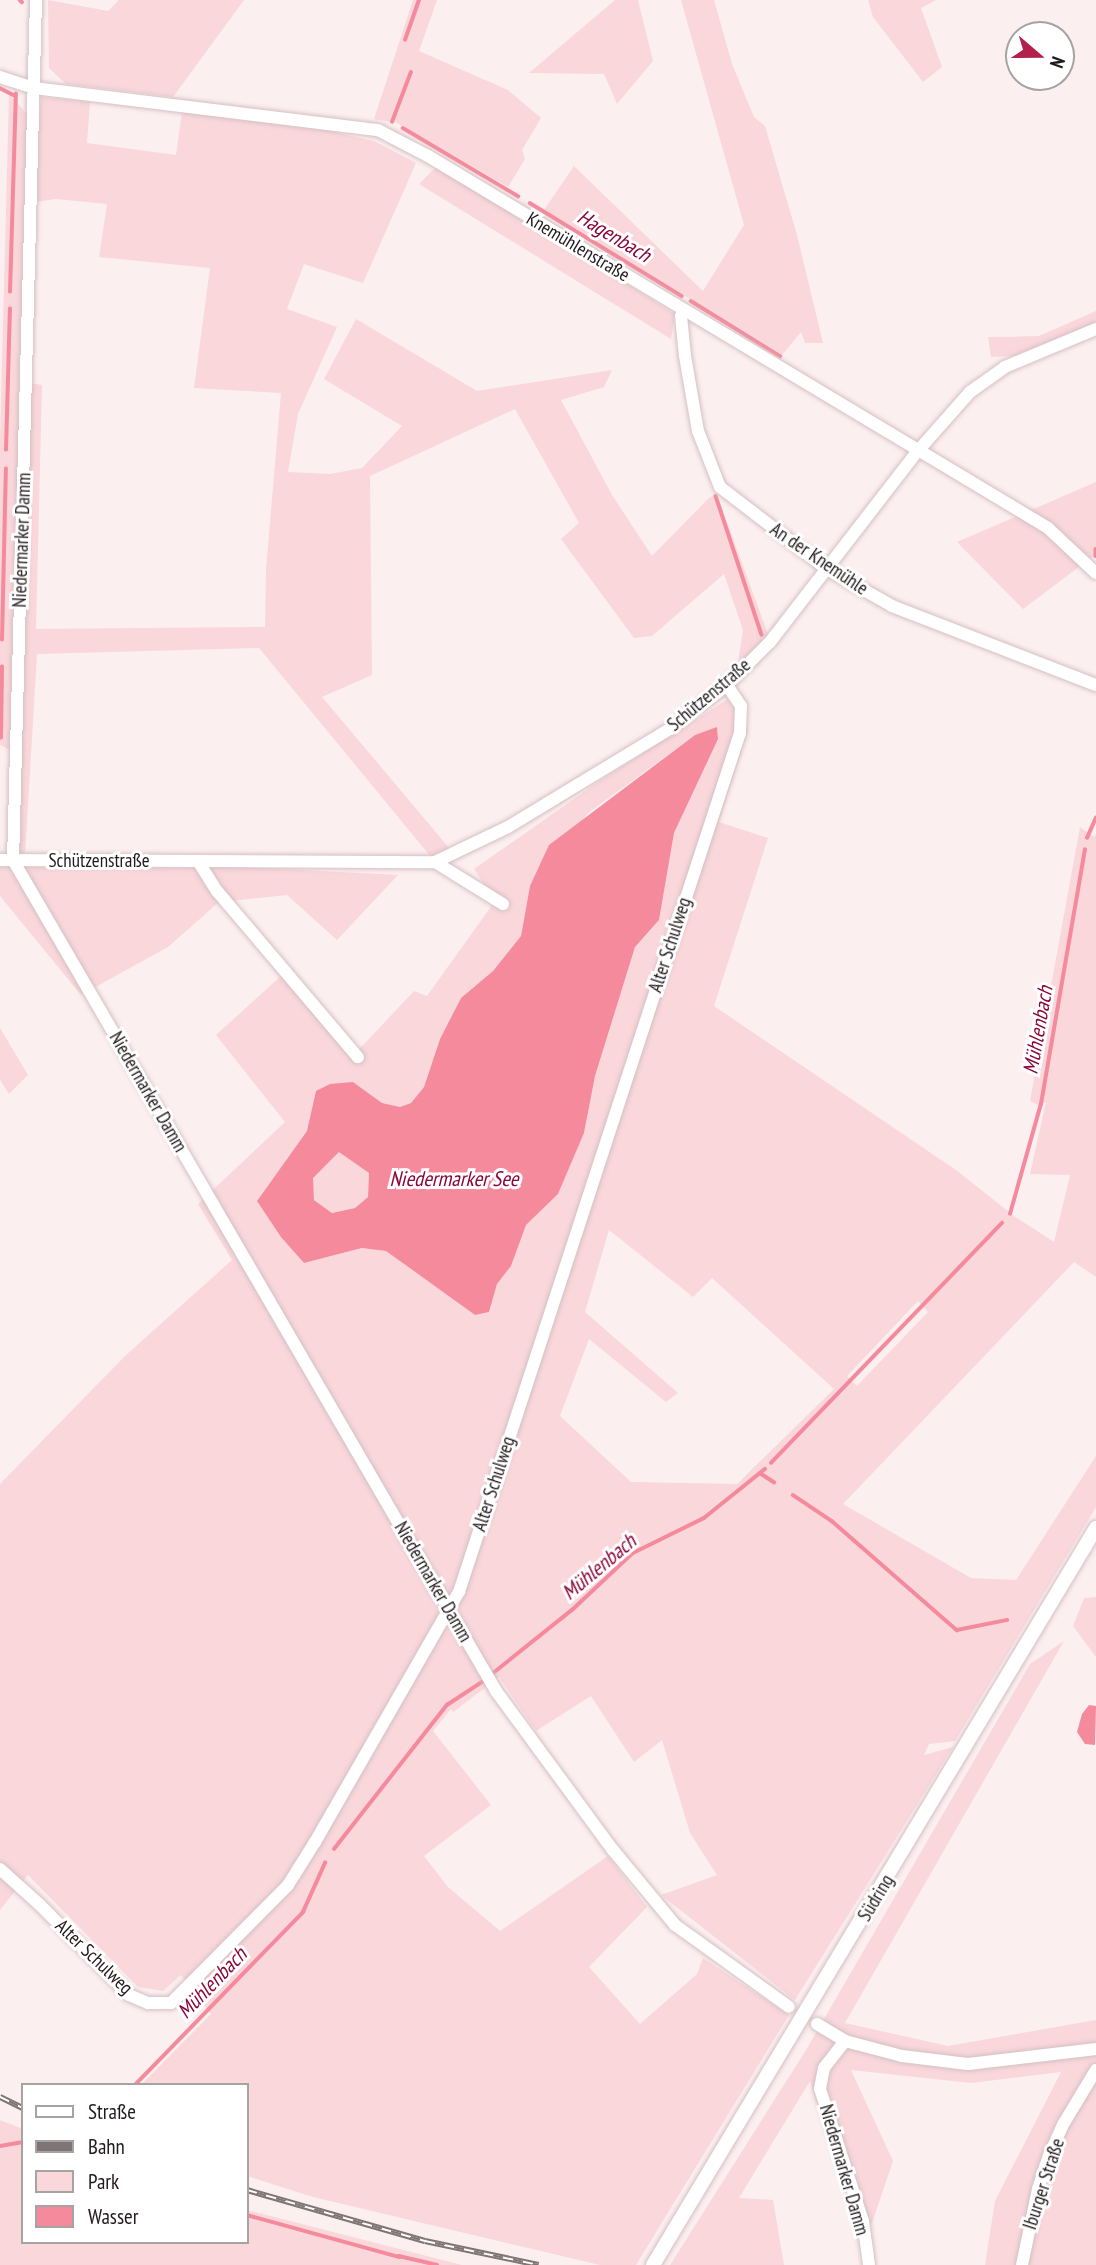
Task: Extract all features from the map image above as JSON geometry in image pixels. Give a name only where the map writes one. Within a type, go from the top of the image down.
[{"type":"main road","name":"Südring","points":[[653,2265],[1096,1528]]},
{"type":"street","name":"Niedermarker Damm","points":[[36,0],[7,860],[496,1692],[613,1850],[675,1925],[789,2007]]},
{"type":"street","name":"Knemühlenstraße","points":[[0,77],[34,88],[378,130],[428,156],[917,452],[1048,528],[1096,573]]},
{"type":"street","name":"An der Knemühle","points":[[683,311],[681,316],[685,356],[698,431],[720,487],[827,569],[892,606],[1096,685]]},
{"type":"street","name":"Schützenstraße","points":[[7,860],[435,862],[508,827],[670,729],[727,685],[770,642],[917,452],[970,392],[1005,368],[1096,329]]},
{"type":"street","name":"Alter Schulweg","points":[[0,1869],[39,1904],[129,1995],[148,2003],[171,2003],[288,1885],[450,1612],[459,1592],[740,733],[741,706],[727,685]]},
{"type":"street","points":[[198,861],[217,891],[358,1057]]},
{"type":"street","points":[[435,862],[503,904]]},
{"type":"street","points":[[817,2024],[845,2041],[902,2056],[968,2064],[1096,2049]]},
{"type":"street","name":"Niedermarker Damm","points":[[845,2041],[824,2068],[820,2089],[863,2221],[869,2265]]},
{"type":"street","name":"Iburger Straße","points":[[1021,2265],[1035,2200],[1049,2156],[1069,2113],[1096,2070]]},
{"type":"green space","points":[[48,0],[108,11],[119,0],[244,0],[173,97],[66,84],[49,68]]},
{"type":"green space","points":[[413,0],[437,0],[419,51],[508,90],[541,118],[522,150],[525,159],[508,187],[397,123],[374,119]]},
{"type":"green space","points":[[615,0],[638,0],[653,61],[617,104],[604,74],[529,73]]},
{"type":"green space","points":[[681,0],[714,0],[732,64],[754,117],[765,126],[797,235],[823,343],[805,343],[801,332],[782,355],[544,210],[574,166],[703,291],[744,225]]},
{"type":"green space","points":[[868,0],[936,0],[921,8],[942,67],[923,82],[873,17]]},
{"type":"green space","points":[[9,94],[38,126],[41,97],[90,102],[87,143],[176,155],[182,112],[283,121],[374,141],[416,163],[363,283],[304,264],[287,309],[337,327],[298,414],[288,472],[330,474],[362,468],[402,426],[324,379],[356,319],[477,391],[612,370],[604,387],[561,400],[612,495],[652,556],[710,497],[717,495],[768,634],[737,669],[743,630],[724,574],[652,636],[634,638],[561,539],[579,523],[515,409],[370,476],[372,675],[322,697],[450,849],[431,857],[259,648],[37,654],[25,856],[8,848],[10,750],[0,745],[0,440]],"holes":[[[56,199],[107,204],[99,257],[210,268],[194,388],[281,393],[266,569],[265,627],[36,629],[42,385],[30,383],[35,202]]]},
{"type":"green space","points":[[437,166],[675,314],[671,339],[419,184]]},
{"type":"green space","points":[[1096,311],[1096,323],[1016,356],[991,357],[988,337],[1039,336]]},
{"type":"green space","points":[[1096,482],[1096,554],[1023,609],[957,542]]},
{"type":"green space","points":[[728,699],[748,730],[719,822],[768,838],[714,1006],[956,1170],[1014,1216],[1054,1242],[1070,1175],[1030,1174],[1046,1102],[1038,1105],[1030,1101],[1080,827],[1094,837],[1096,834],[1096,1277],[1074,1262],[843,1504],[971,1578],[1016,1580],[1096,1456],[1096,1507],[955,1741],[929,1744],[924,1755],[953,1747],[795,2000],[661,1895],[717,1875],[690,1833],[662,1740],[634,1762],[591,1696],[536,1731],[499,1677],[453,1712],[451,1709],[433,1731],[491,1805],[424,1856],[448,1887],[500,1931],[608,1856],[647,1907],[589,1967],[640,2024],[697,1974],[703,1958],[789,2015],[636,2265],[600,2265],[313,2197],[248,2176],[248,2083],[143,2083],[211,2014],[181,1975],[163,1991],[138,1987],[28,1875],[0,1910],[0,1484],[125,1356],[232,1260],[198,1204],[285,1122],[216,1035],[281,976],[351,1058],[414,991],[427,996],[495,901],[474,869],[601,780]],"holes":[[[717,728],[718,739],[674,833],[659,920],[635,947],[595,1076],[584,1133],[558,1194],[526,1225],[511,1266],[497,1284],[489,1312],[475,1315],[386,1251],[363,1248],[304,1263],[257,1201],[307,1131],[353,1082],[382,1103],[400,1107],[411,1103],[424,1087],[440,1039],[461,998],[493,971],[521,936],[530,886],[588,813],[695,735]],[[609,1230],[693,1297],[712,1278],[834,1389],[737,1484],[631,1482],[560,1416],[589,1339],[666,1402],[678,1393],[585,1312]],[[918,1301],[928,1312],[857,1386],[847,1376]]]},
{"type":"green space","points":[[207,865],[398,875],[337,940],[287,895],[231,901]]},
{"type":"green space","points":[[0,867],[197,868],[219,902],[168,947],[81,995],[0,896]]},
{"type":"green space","points":[[0,1028],[28,1075],[9,1094],[0,1080]]},
{"type":"green space","points":[[340,1151],[369,1173],[368,1197],[355,1208],[332,1213],[314,1200],[312,1178]]},
{"type":"green space","points":[[1096,1597],[1096,1657],[1073,1626],[1084,1598]]},
{"type":"green space","points":[[1064,1641],[845,2023],[948,2046],[1096,2020],[1096,2265],[985,2265],[995,2201],[1061,2072],[971,2083],[851,2070],[893,2161],[872,2223],[859,2232],[810,2081],[739,2198],[773,2200],[784,2265],[670,2265],[806,2050],[1030,1664]]},
{"type":"green space","points":[[0,2120],[21,2128],[21,2244],[248,2244],[248,2210],[462,2265],[0,2265]]},
{"type":"water","name":"Niedermarker See","points":[[717,727],[718,739],[674,833],[659,920],[635,947],[595,1076],[584,1133],[558,1194],[526,1225],[511,1266],[497,1284],[489,1312],[475,1315],[386,1251],[362,1248],[304,1263],[281,1237],[257,1201],[307,1131],[316,1091],[330,1084],[353,1082],[382,1103],[400,1107],[411,1103],[424,1087],[440,1039],[461,998],[493,971],[521,936],[530,886],[549,845],[695,735]],"holes":[[[339,1152],[369,1173],[368,1197],[355,1208],[332,1213],[314,1200],[313,1178]]]},
{"type":"water","points":[[1089,1705],[1096,1706],[1095,1745],[1085,1744],[1077,1732],[1082,1714]]},
{"type":"waterway","name":"Hagenbach","points":[[405,40],[419,0]]},
{"type":"waterway","name":"Hagenbach","points":[[392,122],[411,72]]},
{"type":"waterway","points":[[0,88],[14,95]]},
{"type":"waterway","points":[[10,292],[16,94]]},
{"type":"waterway","name":"Hagenbach","points":[[403,128],[518,196]]},
{"type":"waterway","name":"Hagenbach","points":[[530,203],[682,296]]},
{"type":"waterway","name":"Hagenbach","points":[[691,301],[780,356]]},
{"type":"waterway","points":[[6,450],[10,309]]},
{"type":"waterway","points":[[2,640],[6,469]]},
{"type":"waterway","points":[[716,496],[762,635]]},
{"type":"waterway","name":"Mühlenbach","points":[[1096,549],[1096,556]]},
{"type":"waterway","points":[[1,738],[2,667]]},
{"type":"waterway","name":"Mühlenbach","points":[[1087,838],[1096,818]]},
{"type":"waterway","name":"Mühlenbach","points":[[1010,1214],[1041,1104],[1085,850]]},
{"type":"waterway","name":"Mühlenbach","points":[[771,1463],[1002,1223]]},
{"type":"waterway","name":"Mühlenbach","points":[[492,1674],[572,1610],[633,1553],[704,1518],[765,1469]]},
{"type":"waterway","points":[[760,1473],[774,1482]]},
{"type":"waterway","points":[[793,1495],[832,1521],[957,1630],[1007,1620]]},
{"type":"waterway","name":"Mühlenbach","points":[[334,1849],[447,1705],[482,1682]]},
{"type":"waterway","name":"Mühlenbach","points":[[137,2083],[303,1912],[325,1863]]},
{"type":"waterway","name":"Mühlenbach","points":[[0,2146],[21,2142]]},
{"type":"waterway","points":[[248,2215],[399,2257]]},
{"type":"waterway","points":[[399,2256],[437,2265]]},
{"type":"railway","points":[[0,2097],[21,2107]]},
{"type":"railway","points":[[248,2190],[425,2241],[539,2265]]}]
